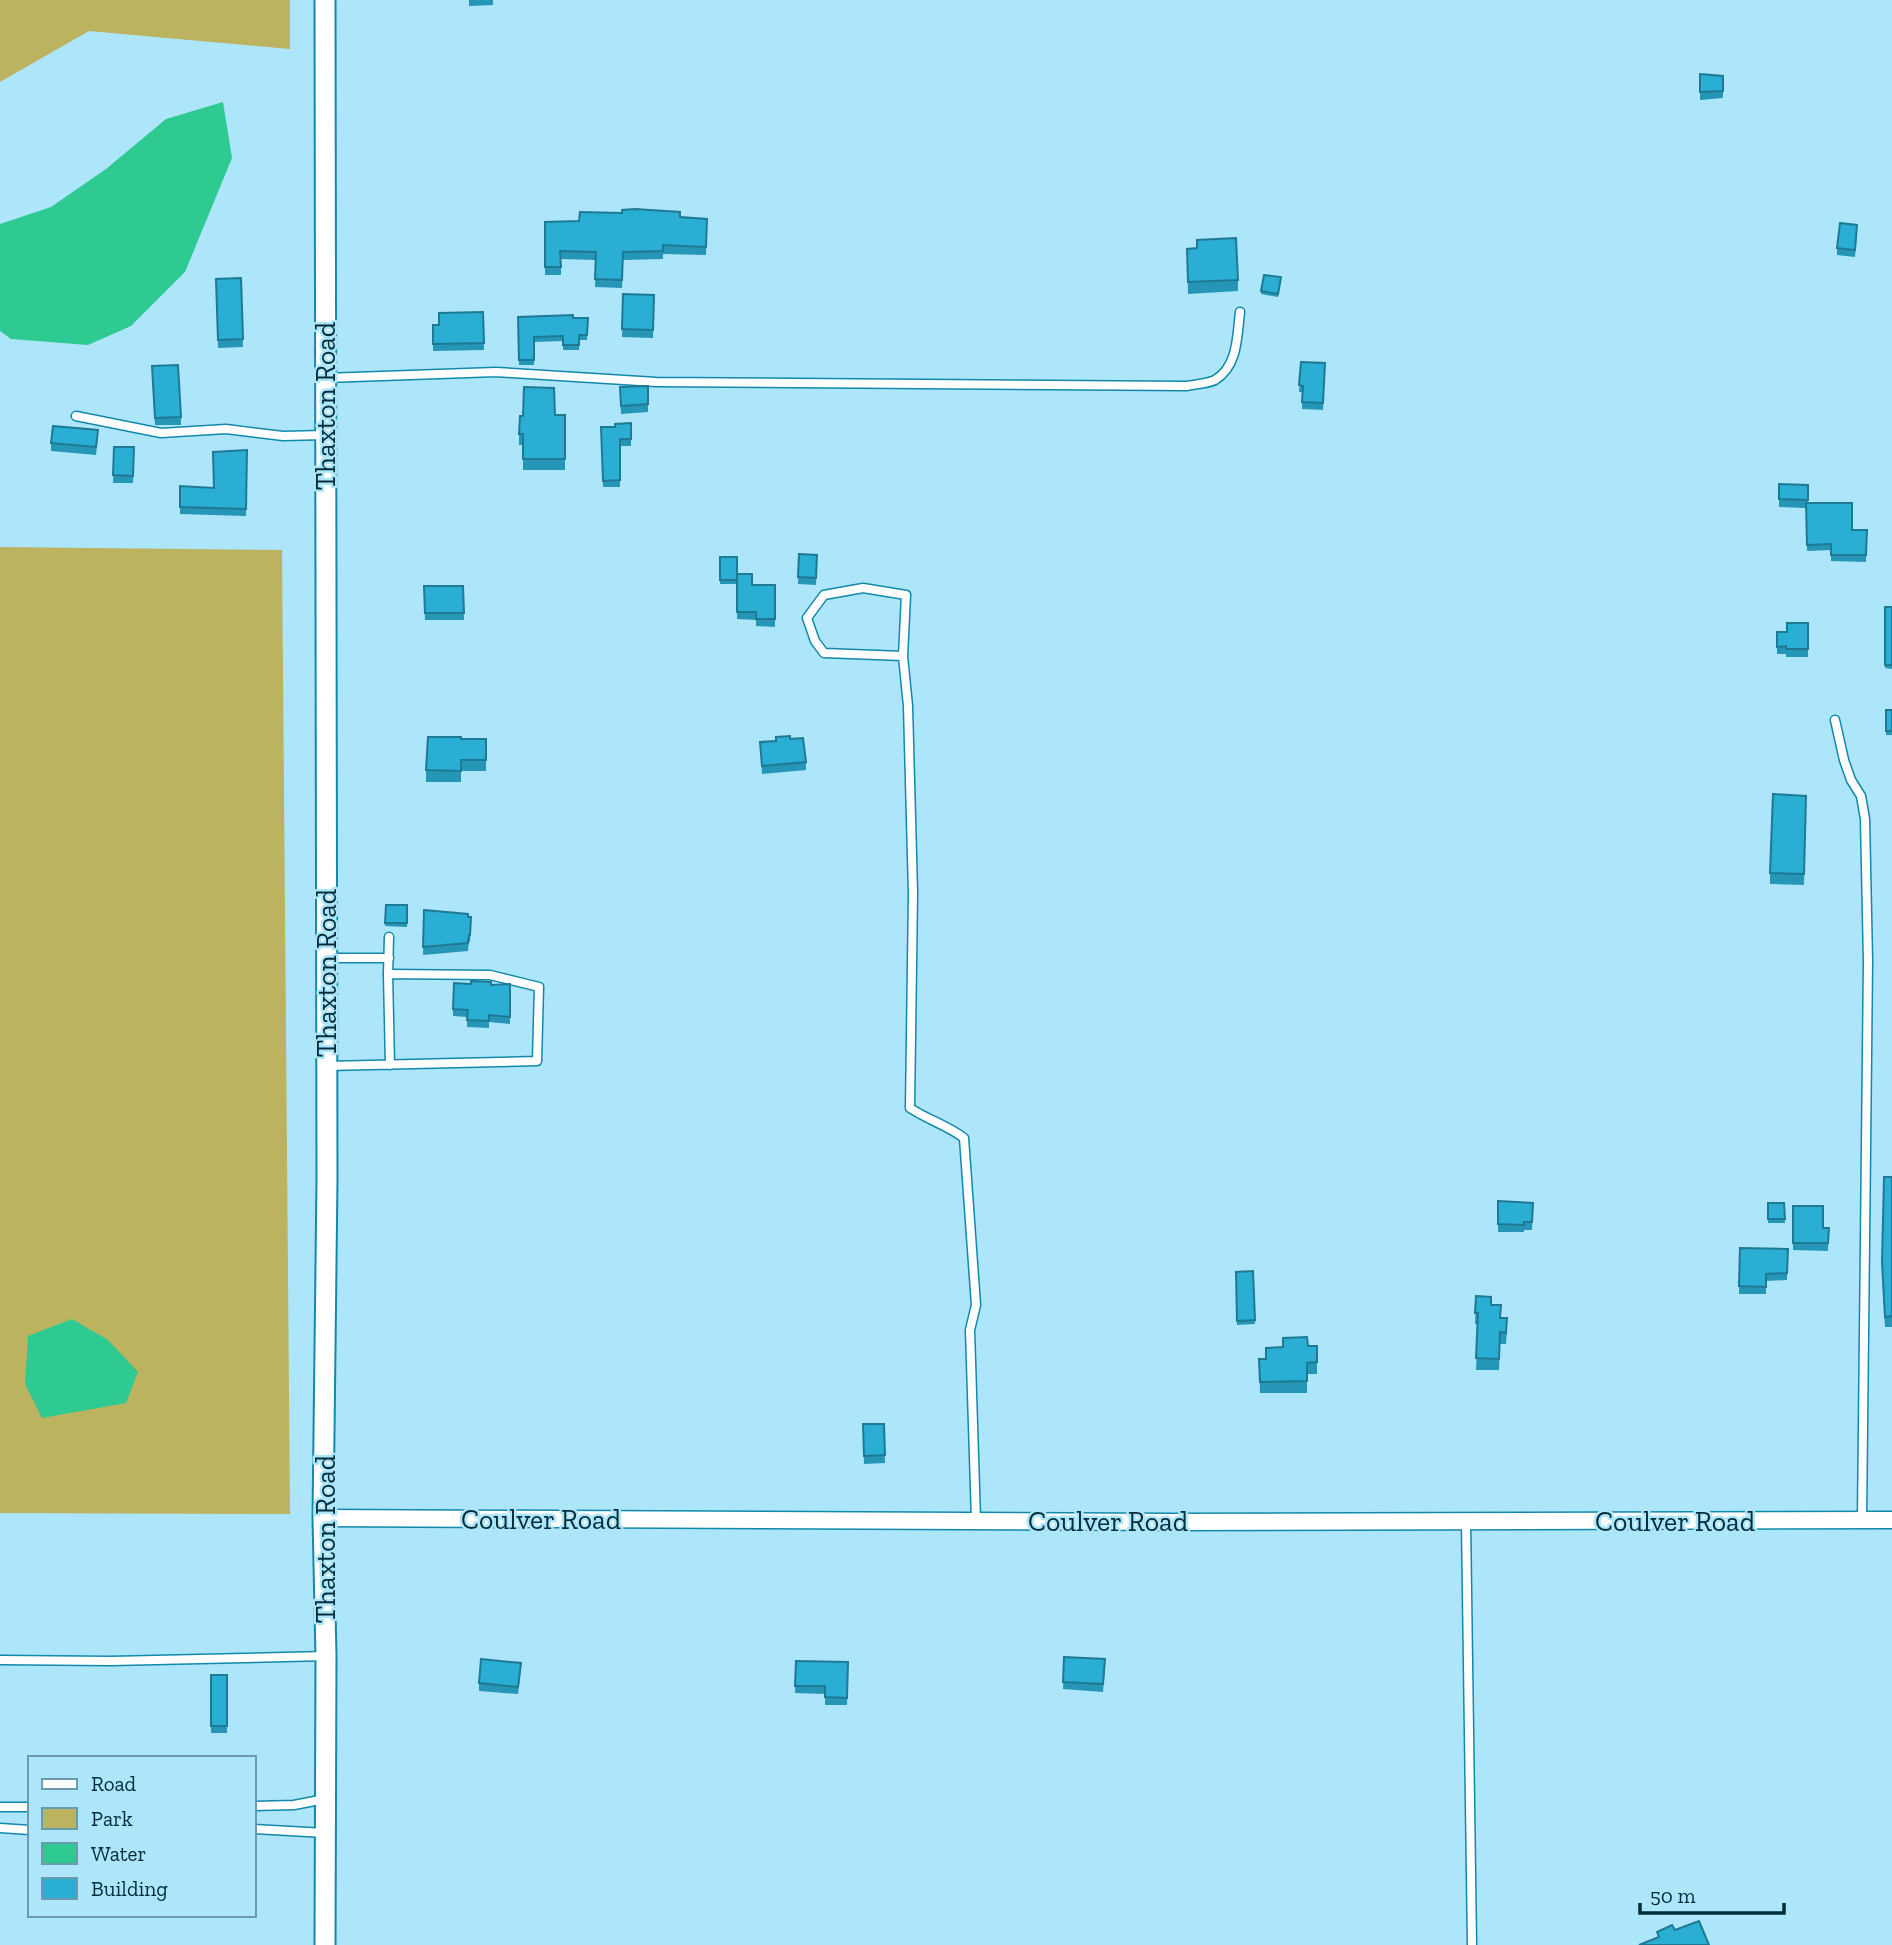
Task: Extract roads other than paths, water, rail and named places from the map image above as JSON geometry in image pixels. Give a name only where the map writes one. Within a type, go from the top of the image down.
[{"type":"street","name":"Thaxton Road","points":[[325,0],[325,1945]]},
{"type":"street","name":"Coulver Road","points":[[323,1518],[1892,1520]]},
{"type":"lane","points":[[325,378],[496,373],[656,382],[1186,386],[1214,381],[1231,365],[1240,312]]},
{"type":"lane","points":[[76,416],[161,433],[226,429],[283,436],[325,435]]},
{"type":"lane","points":[[903,656],[824,653],[815,640],[807,618],[824,595],[863,588],[906,595],[903,656],[908,706],[913,892],[910,1108],[928,1120],[947,1126],[964,1138],[976,1305],[970,1330],[976,1520]]},
{"type":"lane","points":[[1835,720],[1844,760],[1851,780],[1861,796],[1865,819],[1868,974],[1862,1520]]},
{"type":"lane","points":[[389,937],[390,1065]]},
{"type":"lane","points":[[326,958],[389,958]]},
{"type":"lane","points":[[327,1066],[537,1061],[539,987],[491,975],[388,974]]},
{"type":"lane","points":[[1466,1521],[1472,1944]]},
{"type":"lane","points":[[0,1660],[111,1661],[326,1656]]},
{"type":"lane","points":[[256,1806],[294,1805],[325,1799]]},
{"type":"lane","points":[[0,1807],[28,1807]]},
{"type":"lane","points":[[0,1829],[28,1830]]},
{"type":"lane","points":[[256,1829],[325,1833]]},
{"type":"water","points":[[223,102],[232,158],[185,272],[131,326],[88,345],[11,339],[0,331],[0,224],[51,207],[106,169],[166,119]]},
{"type":"water","points":[[72,1319],[108,1340],[138,1372],[126,1403],[42,1418],[25,1384],[28,1336]]}]
